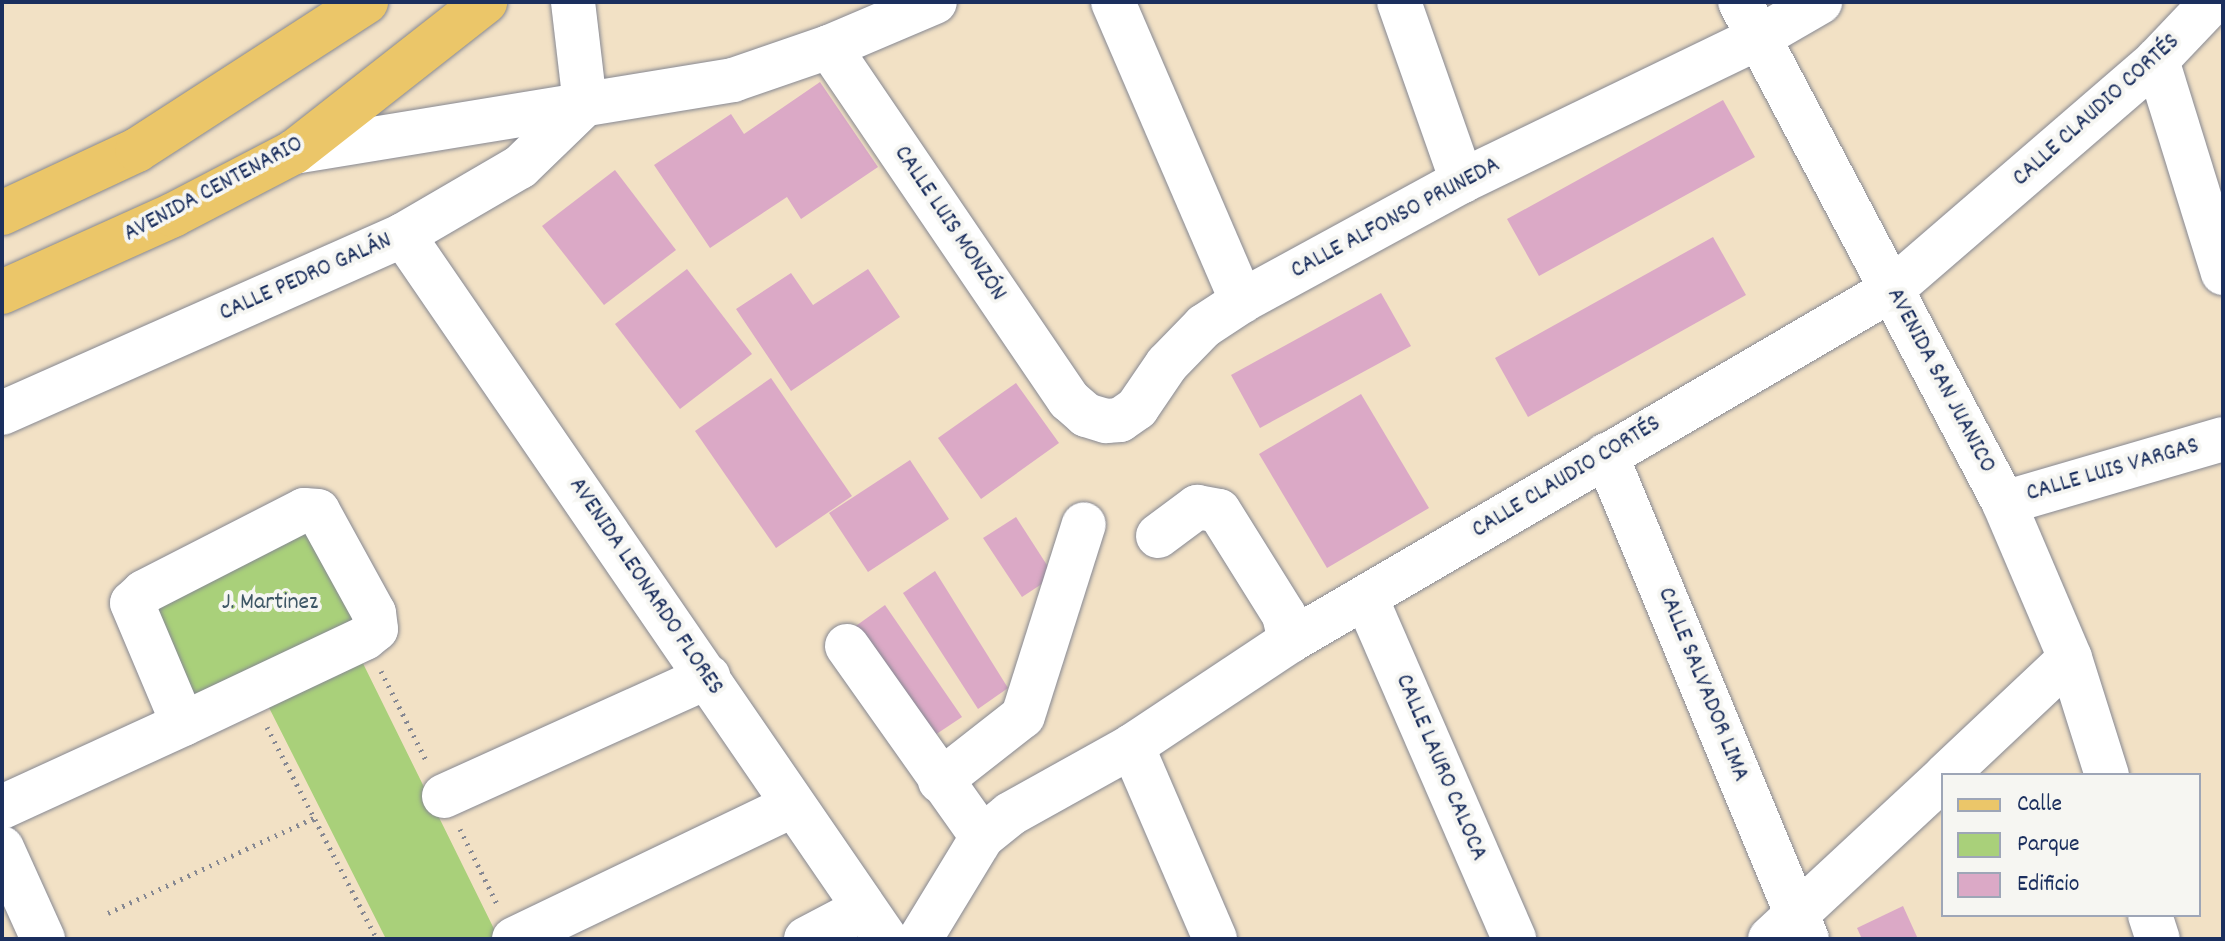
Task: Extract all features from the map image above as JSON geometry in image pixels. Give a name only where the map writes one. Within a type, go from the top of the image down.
[{"type":"main road","name":"AVENIDA CENTENARIO","points":[[2,292],[173,215],[294,152],[485,2]]},
{"type":"main road","points":[[2,213],[137,150],[342,9]]},
{"type":"street","points":[[573,2],[585,104]]},
{"type":"street","points":[[294,152],[733,80],[829,47],[935,2]]},
{"type":"street","points":[[1113,2],[1242,301]]},
{"type":"street","points":[[1399,2],[1462,181]]},
{"type":"street","name":"CALLE ALFONSO PRUNEDA","points":[[1069,400],[1086,415],[1120,420],[1137,408],[1167,364],[1204,326],[1242,301],[1749,20],[1820,2]]},
{"type":"street","name":"CALLE CLAUDIO CORTÉS","points":[[920,939],[982,837],[1010,814],[1132,746],[1290,641],[1891,290],[2157,60],[2212,2]]},
{"type":"street","name":"AVENIDA SAN JUANICO","points":[[1749,20],[2004,503],[2070,658],[2106,773]]},
{"type":"street","name":"CALLE LUIS MONZÓN","points":[[829,47],[1069,400]]},
{"type":"street","points":[[2157,60],[2223,273]]},
{"type":"street","name":"CALLE PEDRO GALÁN","points":[[2,413],[403,235],[520,167],[585,104]]},
{"type":"street","points":[[417,132],[440,134],[463,159],[464,184],[449,208]]},
{"type":"street","name":"AVENIDA LEONARDO FLORES","points":[[403,235],[875,924]]},
{"type":"street","name":"CALLE LUIS VARGAS","points":[[2004,503],[2223,439]]},
{"type":"street","name":"CALLE SALVADOR LIMA","points":[[1606,455],[1791,931]]},
{"type":"street","points":[[1158,536],[1197,507],[1219,511],[1284,615],[1290,641]]},
{"type":"street","points":[[2,807],[183,724],[376,629],[374,613],[328,524],[318,511],[304,510],[144,592],[132,603],[183,724]]},
{"type":"street","points":[[940,781],[1023,716],[1084,524]]},
{"type":"street","name":"CALLE LAURO CALOCA","points":[[1366,598],[1514,939]]},
{"type":"street","points":[[847,646],[982,837]]},
{"type":"street","points":[[1947,773],[2070,658]]},
{"type":"street","points":[[444,796],[708,677]]},
{"type":"street","points":[[1132,746],[1215,939]]},
{"type":"street","points":[[1791,931],[1941,779]]},
{"type":"street","points":[[514,939],[792,806]]},
{"type":"street","points":[[2,848],[43,939]]},
{"type":"street","points":[[2151,917],[2158,939]]},
{"type":"street","points":[[806,939],[875,924]]},
{"type":"path","points":[[249,692],[377,939]]},
{"type":"path","points":[[108,913],[316,817]]},
{"type":"green space","name":"J. Martinez","points":[[308,506],[360,628],[348,633],[499,939],[386,939],[253,676],[179,707],[129,589]]},
{"type":"building","points":[[820,82],[878,167],[801,219],[787,197],[710,248],[654,165],[731,114],[744,134]]},
{"type":"building","points":[[1723,100],[1755,157],[1539,276],[1507,219]]},
{"type":"building","points":[[615,170],[676,250],[604,305],[542,226]]},
{"type":"building","points":[[1713,237],[1746,295],[1528,417],[1495,358]]},
{"type":"building","points":[[687,269],[752,354],[680,409],[615,324]]},
{"type":"building","points":[[868,269],[900,317],[791,391],[736,309],[791,273],[813,305]]},
{"type":"building","points":[[1381,293],[1411,346],[1260,428],[1231,375]]},
{"type":"building","points":[[771,378],[852,496],[776,548],[695,431]]},
{"type":"building","points":[[1016,383],[1059,443],[981,499],[938,438]]},
{"type":"building","points":[[1361,394],[1429,508],[1327,568],[1259,454]]},
{"type":"building","points":[[910,460],[949,519],[868,572],[829,513]]},
{"type":"building","points":[[1016,517],[1054,576],[1022,597],[983,538]]},
{"type":"building","points":[[935,571],[1008,688],[978,709],[903,593]]},
{"type":"building","points":[[885,605],[962,717],[929,739],[853,628]]},
{"type":"building","points":[[1903,906],[1918,939],[1862,939],[1857,928]]}]
